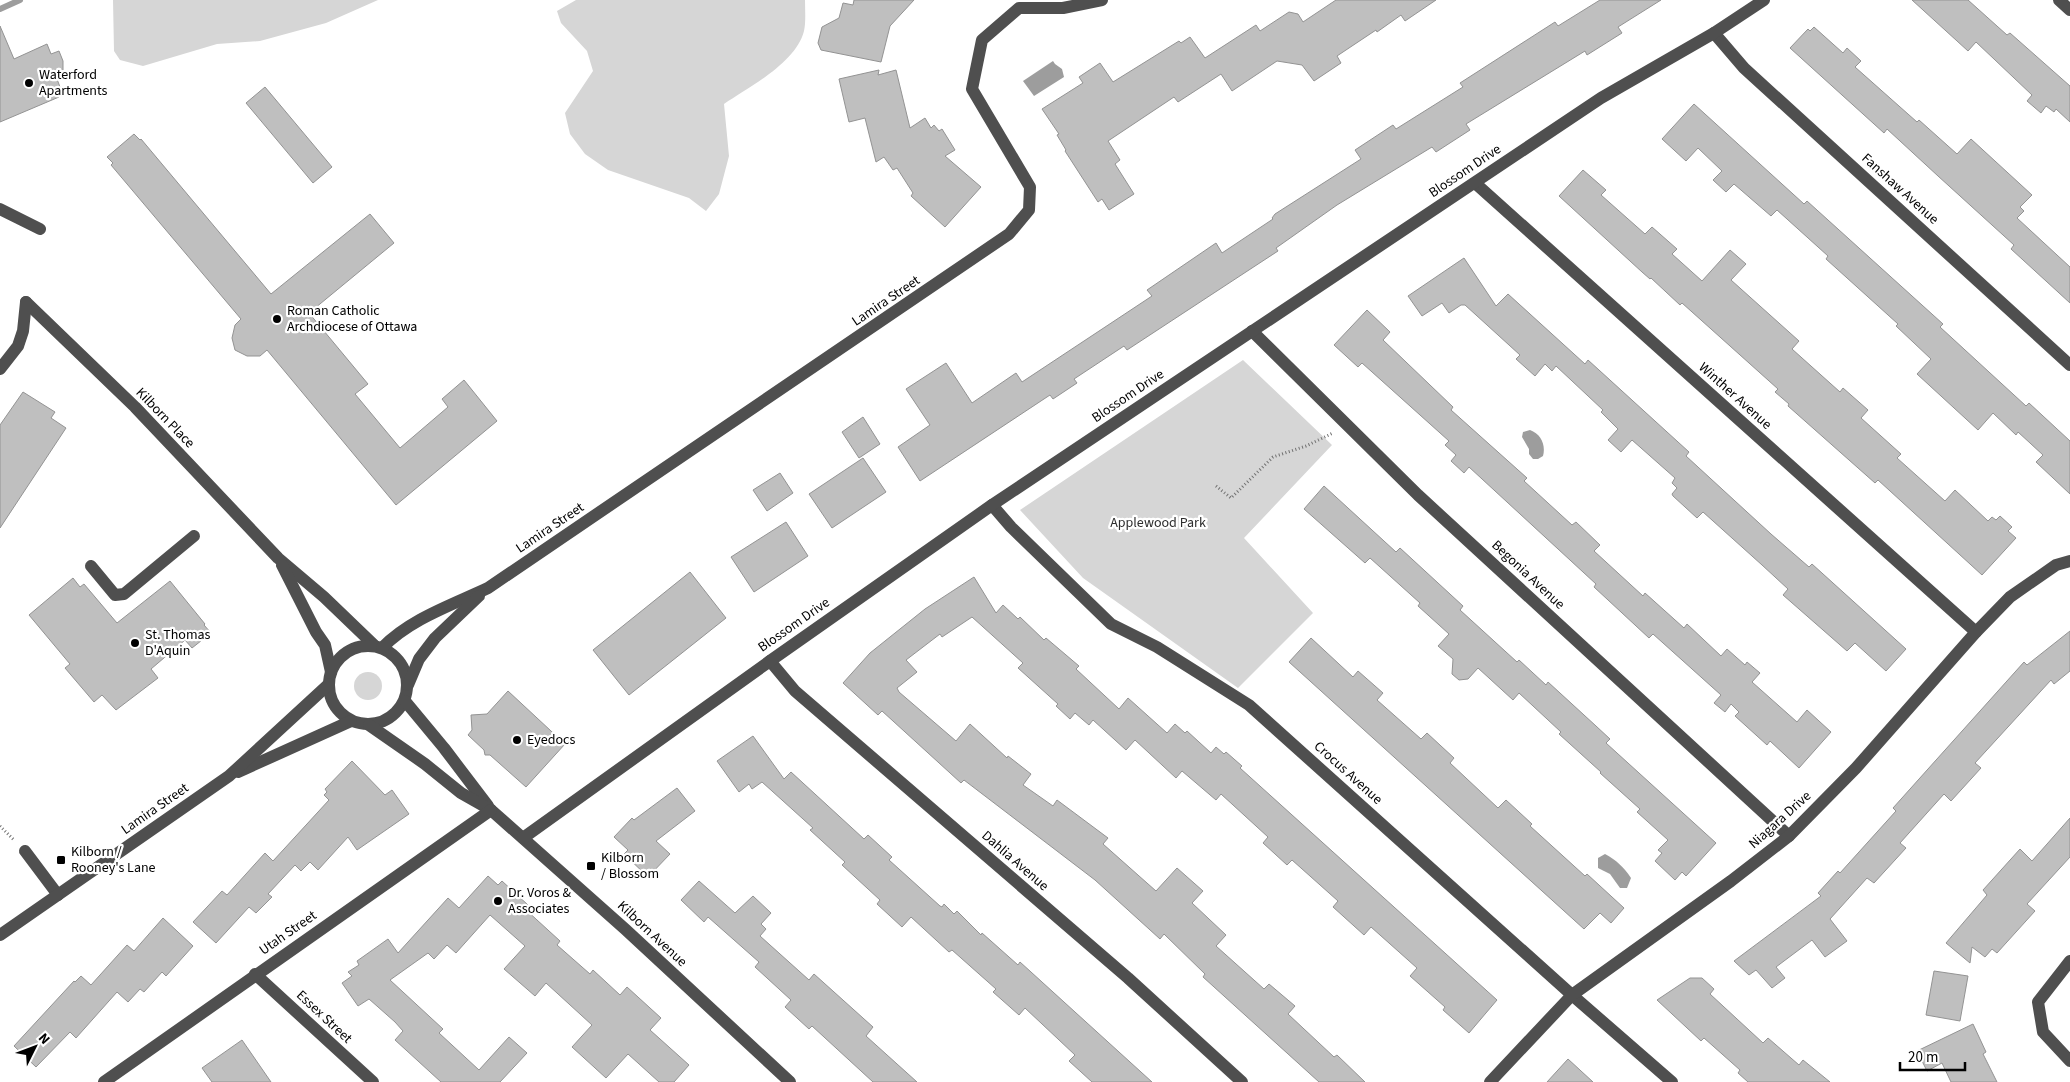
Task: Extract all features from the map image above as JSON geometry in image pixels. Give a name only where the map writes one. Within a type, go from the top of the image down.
[{"type":"street","name":"Lamira Street","points":[[378,647],[423,619],[488,588],[1009,234],[1029,210],[1030,187],[972,88],[982,40],[1019,8],[1063,8],[1102,0]]},
{"type":"street","name":"Blossom Drive","points":[[523,838],[992,505],[1601,98],[1714,32],[1764,0]]},
{"type":"street","points":[[2059,0],[2070,10]]},
{"type":"street","name":"Fanshaw Avenue","points":[[1714,32],[1744,68],[2070,365]]},
{"type":"street","name":"Winther Avenue","points":[[1475,183],[1976,632]]},
{"type":"street","points":[[0,209],[40,228]]},
{"type":"street","name":"Kilborn Place","points":[[0,369],[18,346],[26,302],[135,407],[278,558],[378,647]]},
{"type":"street","name":"Begonia Avenue","points":[[1252,331],[1418,495],[1789,836]]},
{"type":"street","name":"Crocus Avenue","points":[[992,505],[1011,527],[1110,624],[1156,647],[1249,705],[1572,996],[1672,1082]]},
{"type":"street","points":[[91,566],[115,595],[124,594],[194,536]]},
{"type":"street","name":"Kilborn Place","points":[[278,558],[316,632],[325,645],[330,678]]},
{"type":"street","name":"Niagara Drive","points":[[1490,1082],[1572,996],[1731,881],[1789,836],[1856,768],[1976,632],[2010,597],[2056,565],[2070,561]]},
{"type":"street","name":"Lamira Street","points":[[408,685],[419,659],[435,638],[488,588]]},
{"type":"street","points":[[361,646],[378,647],[396,656],[405,670],[408,685],[404,701],[396,713],[384,722],[369,725],[351,721],[334,706],[330,695],[330,678],[338,660],[348,651],[361,646]]},
{"type":"street","name":"Dahlia Avenue","points":[[770,661],[795,691],[1128,978],[1242,1082]]},
{"type":"street","name":"Lamira Street","points":[[0,935],[229,776],[330,678]]},
{"type":"street","name":"Kilborn Avenue","points":[[404,701],[444,748],[491,810]]},
{"type":"street","name":"Lamira Street","points":[[229,776],[351,721]]},
{"type":"street","name":"Kilborn Avenue","points":[[369,725],[425,764],[461,793],[491,810],[790,1082]]},
{"type":"street","name":"Utah Street","points":[[104,1082],[255,974],[491,810]]},
{"type":"street","points":[[25,851],[58,895]]},
{"type":"street","points":[[2070,961],[2038,1002],[2043,1032],[2070,1061]]},
{"type":"street","name":"Essex Street","points":[[255,974],[373,1082]]},
{"type":"path","points":[[1216,486],[1231,498],[1273,457],[1324,438],[1344,422]]},
{"type":"green space","points":[[113,0],[378,0],[326,23],[260,41],[217,44],[143,66],[120,60],[114,51]]},
{"type":"green space","points":[[576,0],[805,0],[804,31],[792,54],[758,82],[724,104],[729,156],[719,194],[706,211],[689,198],[608,170],[585,154],[570,134],[565,113],[593,71],[587,51],[561,23],[557,11]]},
{"type":"green space","name":"Applewood Park","points":[[1243,360],[1332,445],[1244,538],[1313,613],[1238,688],[1083,578],[1020,510]]},
{"type":"green space","points":[[368,672],[378,676],[382,686],[378,696],[368,700],[358,696],[354,686],[358,676]]},
{"type":"shaded area","points":[[1053,61],[1062,69],[1064,77],[1034,96],[1023,81]]},
{"type":"shaded area","points":[[1530,430],[1540,437],[1543,444],[1543,456],[1538,459],[1533,459],[1529,454],[1529,449],[1522,437],[1523,432]]},
{"type":"shaded area","points":[[1605,854],[1626,870],[1631,878],[1627,888],[1620,888],[1610,874],[1598,868],[1598,858]]},
{"type":"building","points":[[854,0],[914,0],[890,26],[881,62],[821,50],[818,43],[822,27],[839,18],[843,3],[853,5]]},
{"type":"building","points":[[1336,0],[1436,0],[1405,21],[1401,15],[1377,32],[1376,30],[1337,56],[1341,63],[1314,81],[1302,65],[1277,61],[1232,91],[1221,74],[1178,102],[1174,97],[1108,141],[1120,160],[1115,164],[1134,194],[1109,210],[1102,199],[1098,202],[1065,151],[1057,135],[1059,134],[1042,109],[1083,83],[1079,77],[1100,63],[1113,82],[1179,41],[1181,43],[1190,37],[1205,58],[1256,25],[1260,31],[1289,12],[1298,14],[1303,22]]},
{"type":"building","points":[[1600,0],[1661,0],[1618,27],[1622,33],[1587,55],[1585,51],[1466,124],[1470,130],[1436,152],[1432,147],[1337,205],[1276,248],[1278,251],[1127,350],[1124,346],[1074,379],[1077,383],[1053,399],[1050,395],[920,481],[898,447],[930,425],[906,389],[946,363],[972,403],[1016,373],[1022,382],[1152,296],[1147,290],[1216,243],[1222,253],[1273,219],[1275,214],[1361,159],[1355,150],[1393,125],[1396,129],[1463,87],[1460,83],[1555,22],[1558,26]]},
{"type":"building","points":[[1912,0],[1968,0],[2007,35],[2010,33],[2070,86],[2070,122],[2056,109],[2054,112],[2046,106],[2041,113],[2027,101],[2032,95],[1976,42],[1968,51]]},
{"type":"building","name":"Waterford Apartments","points":[[0,26],[14,59],[47,44],[51,54],[59,51],[63,61],[63,76],[57,79],[60,87],[56,89],[59,97],[0,122]]},
{"type":"building","points":[[1814,27],[1843,53],[1847,48],[1861,61],[1855,67],[1917,122],[1919,120],[1957,154],[1971,139],[2032,195],[2020,207],[2024,211],[2017,218],[2070,267],[2070,303],[2011,249],[2014,245],[1887,129],[1884,133],[1790,48],[1808,29],[1810,31]]},
{"type":"building","points":[[879,70],[878,75],[896,70],[910,128],[925,118],[931,128],[934,125],[939,131],[942,129],[955,150],[945,156],[981,187],[945,227],[911,196],[913,193],[897,168],[893,170],[884,157],[876,162],[865,118],[849,122],[839,79]]},
{"type":"building","points":[[265,87],[332,167],[313,183],[246,103]]},
{"type":"building","points":[[1694,104],[1804,204],[1807,201],[1943,324],[1940,327],[2026,406],[2029,403],[2070,441],[2070,494],[2036,462],[2043,455],[2018,432],[2016,435],[1993,413],[1978,430],[1917,374],[1931,359],[1896,326],[1898,324],[1826,259],[1828,256],[1777,210],[1771,216],[1734,184],[1726,192],[1713,180],[1722,171],[1698,148],[1686,161],[1662,139]]},
{"type":"building","name":"Roman Catholic Archdiocese of Ottawa","points":[[134,134],[141,139],[271,294],[370,214],[394,243],[309,313],[368,384],[355,394],[400,448],[448,407],[442,399],[464,380],[497,421],[396,505],[267,350],[260,356],[247,356],[235,350],[232,338],[235,325],[241,319],[111,165],[113,163],[107,157]]},
{"type":"building","points":[[1583,170],[1606,190],[1601,195],[1645,234],[1652,227],[1677,249],[1672,254],[1702,281],[1730,250],[1746,264],[1731,280],[1799,341],[1792,349],[1840,392],[1843,388],[1868,410],[1861,418],[1901,454],[1897,458],[1945,501],[1955,490],[1988,521],[1992,517],[1996,520],[2000,516],[2012,527],[2008,531],[2016,538],[1982,575],[1878,480],[1875,483],[1788,406],[1789,404],[1775,392],[1778,389],[1682,303],[1680,305],[1642,272],[1559,196]]},
{"type":"building","points":[[1464,258],[1496,306],[1508,294],[1585,364],[1588,360],[1689,452],[1686,456],[1771,534],[1809,567],[1812,564],[1906,649],[1886,671],[1855,643],[1847,651],[1783,595],[1788,589],[1703,512],[1697,518],[1673,496],[1672,494],[1677,488],[1672,483],[1675,478],[1632,440],[1621,452],[1608,440],[1618,429],[1601,412],[1603,410],[1556,366],[1552,371],[1545,364],[1535,376],[1516,359],[1520,355],[1465,305],[1461,305],[1449,313],[1442,303],[1422,316],[1408,296]]},
{"type":"building","points":[[1367,310],[1390,332],[1383,340],[1453,407],[1451,410],[1527,478],[1524,481],[1572,525],[1576,522],[1600,545],[1594,551],[1643,596],[1645,593],[1684,628],[1687,624],[1721,656],[1727,649],[1745,665],[1747,662],[1760,673],[1752,682],[1797,722],[1807,710],[1831,732],[1799,768],[1770,741],[1767,745],[1735,716],[1739,712],[1731,704],[1725,712],[1714,703],[1721,695],[1653,634],[1649,638],[1594,587],[1596,584],[1469,467],[1464,473],[1451,461],[1456,455],[1445,445],[1449,441],[1362,363],[1358,367],[1334,345]]},
{"type":"building","points":[[23,392],[55,412],[51,418],[66,428],[0,528],[0,425]]},
{"type":"building","points":[[863,417],[880,444],[859,458],[842,432]]},
{"type":"building","points":[[863,458],[886,492],[832,528],[809,494]]},
{"type":"building","points":[[780,473],[793,493],[767,511],[753,490]]},
{"type":"building","points":[[1324,486],[1396,552],[1400,548],[1463,606],[1460,610],[1517,662],[1519,660],[1546,685],[1548,682],[1610,739],[1606,743],[1716,843],[1686,876],[1682,872],[1675,880],[1655,861],[1662,853],[1658,850],[1668,840],[1637,812],[1640,809],[1559,734],[1561,732],[1519,693],[1513,700],[1478,668],[1468,679],[1459,680],[1452,674],[1453,659],[1438,646],[1449,634],[1418,606],[1420,603],[1370,558],[1365,563],[1304,509]]},
{"type":"building","points":[[786,522],[808,556],[754,592],[731,557]]},
{"type":"building","points":[[690,572],[726,618],[629,695],[593,650]]},
{"type":"building","points":[[974,577],[996,613],[1003,605],[1018,619],[1020,617],[1044,640],[1046,638],[1079,666],[1076,669],[1119,709],[1128,698],[1167,733],[1175,724],[1185,733],[1187,731],[1211,753],[1216,747],[1224,754],[1226,752],[1242,766],[1240,768],[1497,1000],[1469,1033],[1443,1010],[1445,1007],[1410,976],[1417,968],[1371,927],[1364,935],[1333,907],[1338,901],[1292,860],[1287,865],[1263,843],[1268,837],[1221,794],[1216,800],[1182,771],[1176,778],[1135,740],[1126,750],[1093,720],[1089,725],[1075,713],[1070,719],[1056,706],[1058,704],[1018,668],[1023,663],[972,617],[942,637],[940,634],[906,660],[917,672],[897,688],[899,692],[956,741],[970,724],[1007,758],[1008,756],[1031,774],[1023,785],[1053,806],[1057,800],[1108,838],[1103,844],[1156,891],[1177,868],[1203,891],[1192,903],[1226,935],[1216,946],[1264,989],[1269,984],[1295,1006],[1288,1014],[1334,1057],[1337,1055],[1365,1082],[1319,1082],[1203,977],[1205,974],[1164,934],[1160,939],[1095,880],[964,780],[961,783],[882,711],[878,715],[843,683],[870,653],[925,609]]},
{"type":"building","name":"St. Thomas D'Aquin","points":[[73,578],[80,587],[84,584],[117,623],[170,581],[211,633],[192,648],[185,640],[151,669],[158,678],[116,710],[102,695],[94,702],[65,668],[70,664],[29,615]]},
{"type":"building","points":[[2070,631],[2070,671],[2054,684],[2051,680],[1975,763],[1981,768],[1951,801],[1944,794],[1900,843],[1906,848],[1874,883],[1867,878],[1830,919],[1847,941],[1825,957],[1812,940],[1776,967],[1785,978],[1772,988],[1756,970],[1749,975],[1734,961],[1821,896],[1818,893],[1838,871],[1840,873],[1896,811],[1893,808],[2024,662],[2027,665]]},
{"type":"building","points":[[1311,638],[1353,677],[1358,671],[1383,693],[1377,700],[1421,739],[1427,733],[1454,758],[1450,763],[1498,808],[1506,800],[1532,824],[1530,826],[1585,876],[1587,874],[1624,908],[1611,923],[1600,913],[1584,929],[1289,662]]},
{"type":"building","name":"Eyedocs","points":[[508,691],[565,744],[526,787],[490,755],[485,755],[484,750],[468,735],[472,730],[471,715],[487,714]]},
{"type":"building","points":[[753,736],[784,779],[791,772],[864,839],[868,835],[892,857],[889,860],[940,906],[942,907],[944,904],[954,914],[957,911],[981,935],[982,933],[1018,965],[1020,962],[1152,1082],[1092,1082],[1069,1061],[1075,1055],[1025,1008],[1019,1015],[993,992],[996,989],[952,950],[949,952],[911,917],[902,927],[877,904],[880,900],[842,865],[845,862],[810,830],[813,828],[762,782],[752,789],[749,784],[739,792],[717,761]]},
{"type":"building","points":[[352,761],[385,795],[392,790],[409,814],[357,850],[348,837],[318,870],[310,862],[301,871],[295,865],[268,894],[272,897],[256,913],[249,907],[216,943],[193,922],[222,891],[227,895],[265,853],[273,861],[329,800],[324,795],[327,792],[325,789]]},
{"type":"building","points":[[677,788],[695,811],[656,841],[670,854],[648,877],[624,854],[628,850],[614,837],[632,818],[634,820]]},
{"type":"building","points":[[2070,818],[2070,857],[2027,904],[2035,911],[1997,953],[1992,949],[1985,957],[1972,947],[1970,963],[1946,943],[1987,895],[1983,890],[2020,849],[2032,861]]},
{"type":"building","points":[[488,876],[498,885],[502,881],[528,905],[525,909],[560,941],[557,945],[590,974],[593,970],[620,995],[627,987],[661,1018],[650,1030],[689,1065],[674,1082],[659,1082],[628,1054],[606,1078],[572,1047],[592,1025],[546,983],[535,996],[504,969],[525,946],[490,915],[456,953],[447,945],[434,959],[428,953],[390,980],[443,1029],[439,1033],[479,1070],[509,1037],[527,1053],[500,1082],[441,1082],[395,1040],[403,1031],[395,1022],[369,999],[358,1006],[342,983],[352,976],[348,972],[359,965],[357,961],[388,939],[398,953],[448,898],[459,908]]},
{"type":"building","points":[[699,881],[735,913],[753,896],[771,913],[761,924],[766,929],[760,936],[809,980],[814,974],[873,1027],[866,1036],[917,1082],[873,1082],[812,1026],[809,1029],[785,1007],[791,1000],[755,967],[759,962],[708,917],[704,922],[681,900]]},
{"type":"building","points":[[163,918],[193,946],[166,976],[162,972],[144,992],[140,989],[128,1002],[117,992],[76,1038],[70,1032],[36,1067],[14,1046],[74,981],[81,976],[91,985],[127,945],[134,951]]},
{"type":"building","points":[[1934,971],[1968,976],[1960,1021],[1926,1015]]},
{"type":"building","points":[[1690,978],[1702,978],[1714,989],[1710,994],[1763,1043],[1768,1038],[1799,1065],[1803,1060],[1830,1082],[1748,1082],[1738,1073],[1740,1070],[1704,1038],[1701,1041],[1657,1000]]},
{"type":"building","points":[[1973,1024],[1986,1052],[1983,1054],[1997,1082],[1951,1082],[1942,1063],[1927,1071],[1917,1051]]},
{"type":"building","points":[[242,1040],[271,1082],[212,1082],[202,1068]]},
{"type":"building","points":[[1568,1059],[1593,1082],[1547,1082]]},
{"type":"waterway","points":[[0,9],[20,0]]},
{"type":"place","name":"Waterford Apartments","points":[[29,83]]},
{"type":"place","name":"Roman Catholic Archdiocese of Ottawa","points":[[277,319]]},
{"type":"place","name":"St. Thomas D'Aquin","points":[[135,643]]},
{"type":"place","name":"Eyedocs","points":[[517,740]]},
{"type":"place","name":"Kilborn / Rooney's Lane","points":[[61,860]]},
{"type":"place","name":"Kilborn / Blossom","points":[[591,866]]},
{"type":"place","name":"Dr. Voros & Associates","points":[[498,901]]}]
